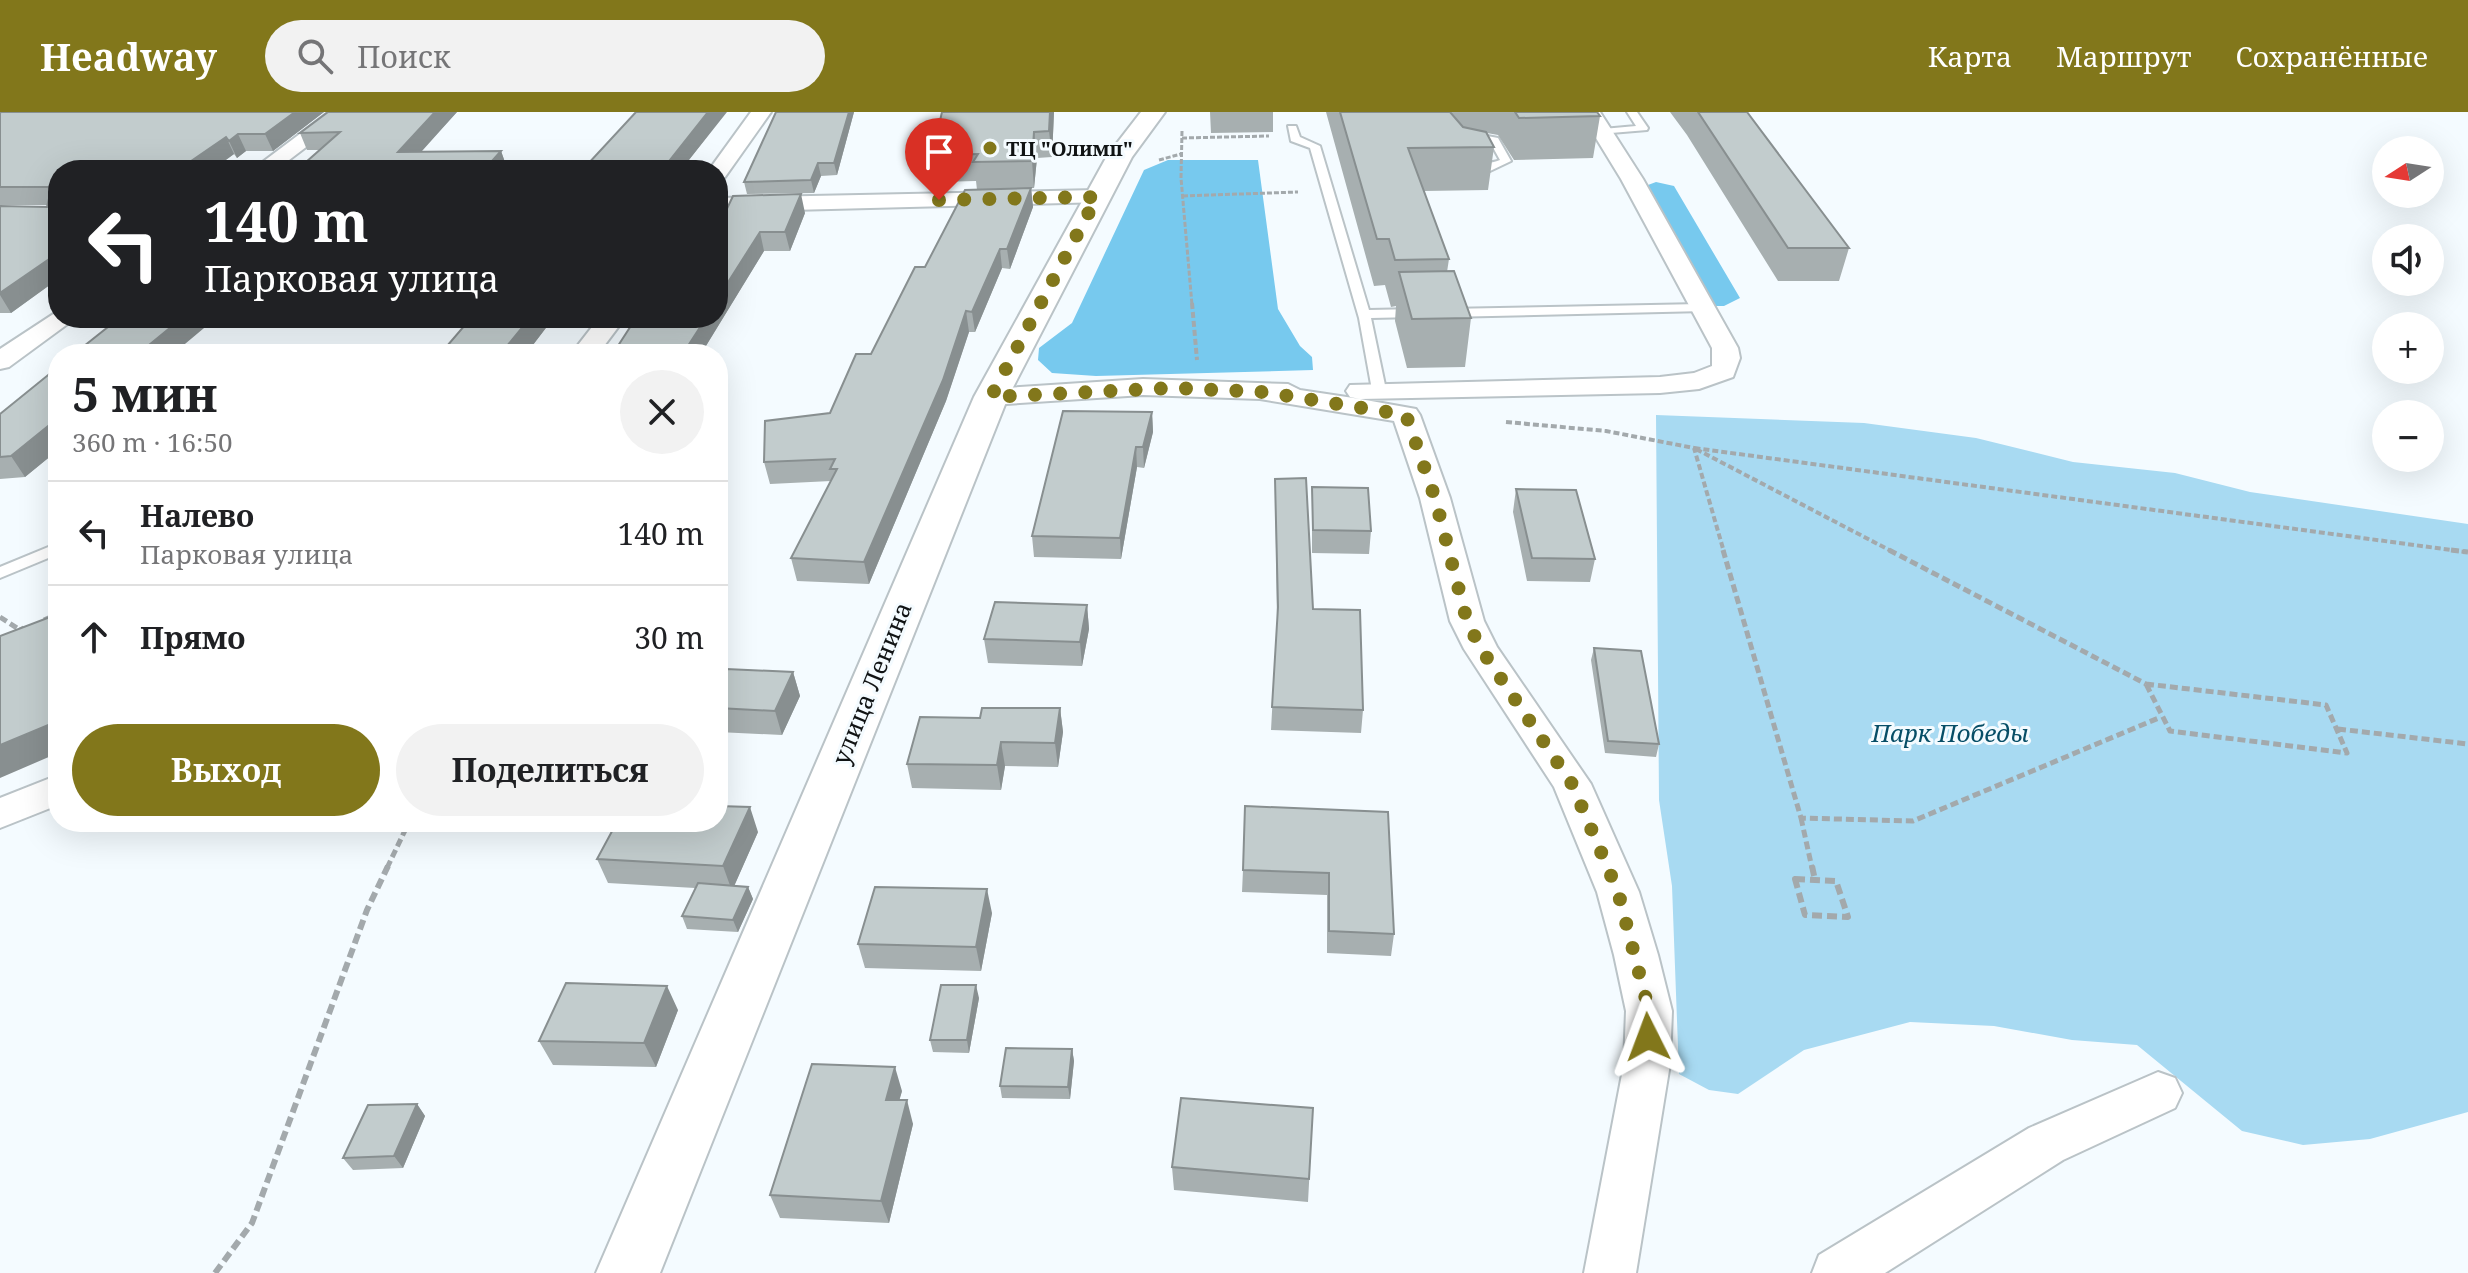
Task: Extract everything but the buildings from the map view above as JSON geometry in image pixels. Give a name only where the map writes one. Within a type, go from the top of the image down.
[{"type":"street","points":[[277,160],[342,112]]},
{"type":"street","points":[[727,160],[761,112]]},
{"type":"street","name":"улица Ленина","points":[[628,1273],[991,397],[1120,156],[1153,112]]},
{"type":"street","points":[[991,397],[1030,398],[1143,387],[1264,392],[1660,385],[1699,381],[1724,371],[1727,358],[1632,179],[1590,112]]},
{"type":"street","points":[[728,205],[1097,197]]},
{"type":"street","points":[[0,361],[48,327]]},
{"type":"street","points":[[592,344],[604,328]]},
{"type":"street","points":[[1264,392],[1406,415],[1435,498],[1467,621],[1481,649],[1572,784],[1618,892],[1649,1011],[1647,1064],[1610,1273]]},
{"type":"street","points":[[0,814],[48,793]]},
{"type":"street","points":[[1838,1273],[2046,1144],[2158,1093]]},
{"type":"lane","points":[[1603,132],[1643,128],[1632,112]]},
{"type":"lane","points":[[1291,124],[1295,139],[1315,146],[1364,314],[1379,390]]},
{"type":"lane","points":[[1455,135],[1494,140],[1506,161],[1502,166],[1490,168],[1465,165],[1457,159]]},
{"type":"lane","points":[[1364,314],[1702,311]]},
{"type":"lane","points":[[0,573],[48,552]]},
{"type":"path","points":[[1182,138],[1291,124]]},
{"type":"path","points":[[1181,154],[1197,365]]},
{"type":"path","points":[[1183,196],[1329,192]]},
{"type":"path","points":[[1499,389],[1507,422],[1606,431],[1694,448],[2468,552]]},
{"type":"path","points":[[1694,448],[2146,684],[2326,705],[2347,753],[2170,731],[2146,684]]},
{"type":"path","points":[[1694,448],[1801,818],[1815,880]]},
{"type":"path","points":[[0,617],[20,630],[48,618]]},
{"type":"path","points":[[1801,818],[1913,821],[2161,717]]},
{"type":"path","points":[[2337,729],[2468,744]]},
{"type":"path","points":[[215,1273],[252,1223],[367,910],[404,832]]},
{"type":"path","points":[[1795,879],[1815,880],[1836,881],[1848,917],[1805,915],[1795,879]]},
{"type":"green space","name":"Парк Победы","points":[[1656,415],[1864,423],[1976,438],[2073,462],[2175,473],[2250,492],[2468,524],[2468,1112],[2370,1139],[2303,1145],[2242,1131],[2137,1045],[2072,1040],[1994,1026],[1910,1022],[1804,1050],[1738,1094],[1709,1090],[1679,1074],[1672,886],[1659,800]]},
{"type":"shaded area","points":[[1168,160],[1258,160],[1278,309],[1300,346],[1312,357],[1313,370],[1096,376],[1052,373],[1038,360],[1039,348],[1072,323],[1144,170]]},
{"type":"shaded area","points":[[1656,182],[1674,186],[1740,298],[1724,306],[1712,306],[1648,185]]},
{"type":"place","name":"ТЦ \"Олимп\"","points":[[990,148]]},
{"type":"route","points":[[939,200],[1097,197],[991,397],[1030,398],[1114,388],[1173,388],[1264,392],[1406,415],[1435,498],[1467,621],[1481,649],[1572,784],[1618,892],[1649,1011],[1648,1037]]}]
